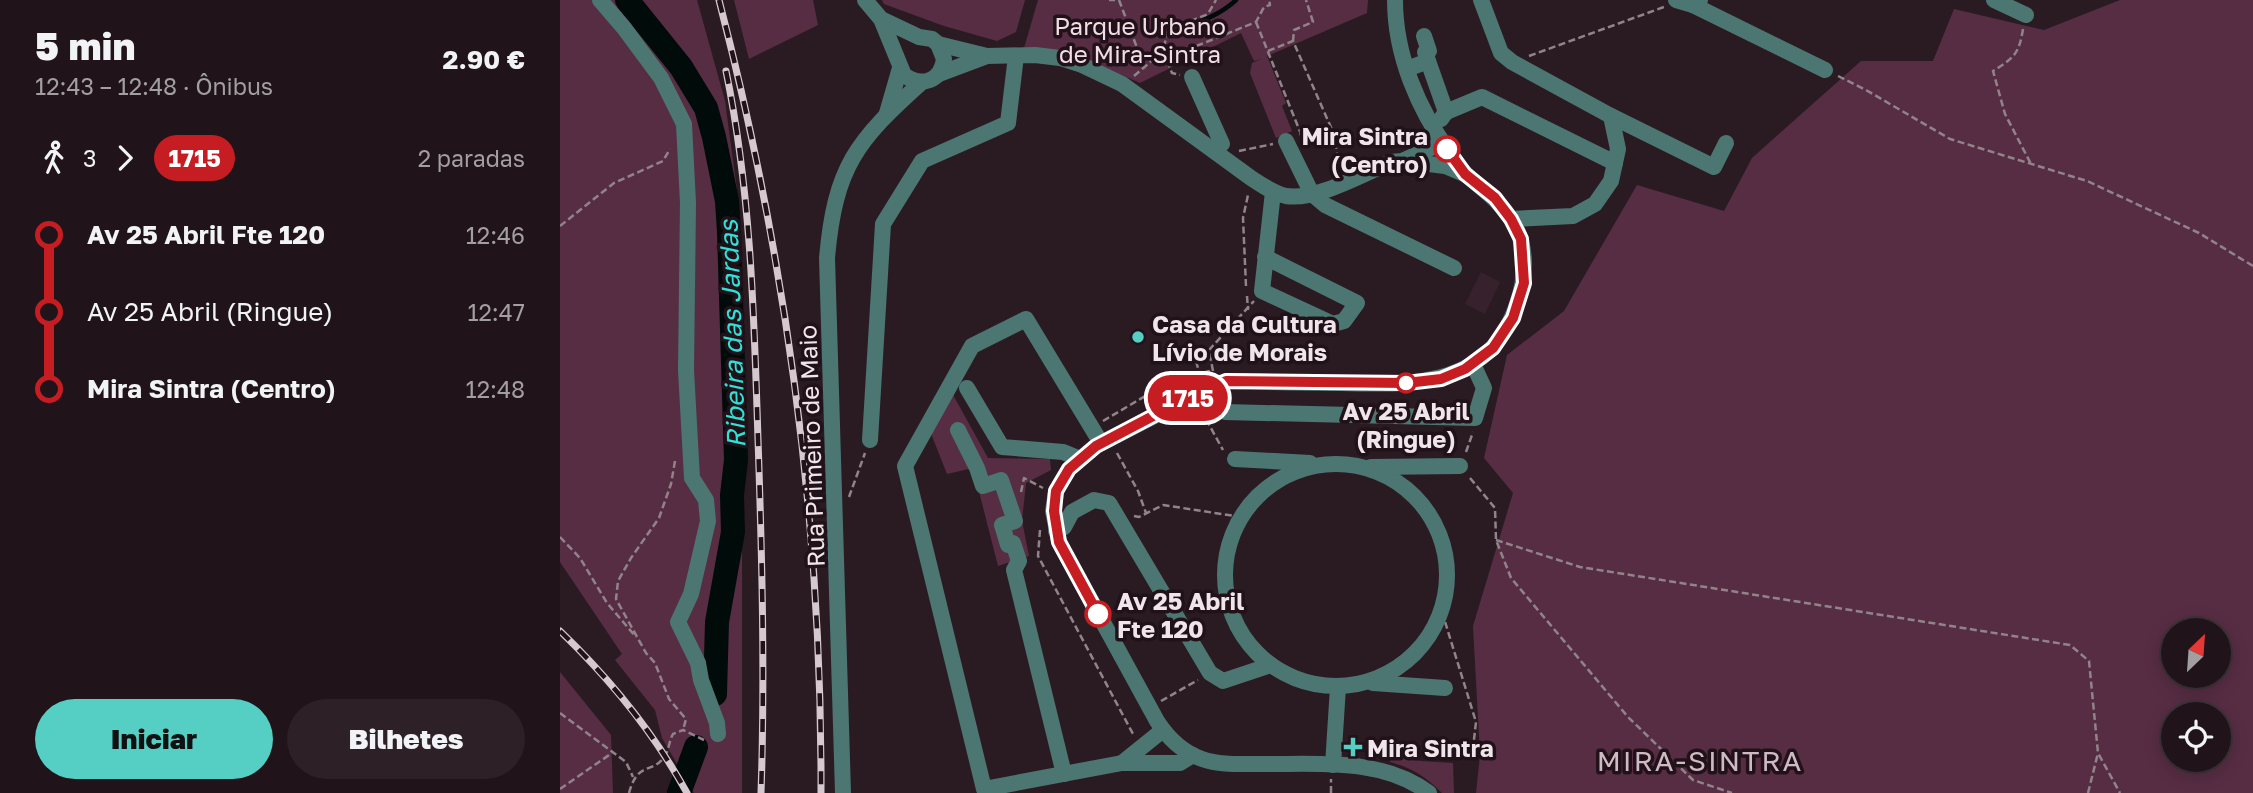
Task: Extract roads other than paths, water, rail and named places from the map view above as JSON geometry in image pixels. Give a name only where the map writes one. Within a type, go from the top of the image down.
[{"type":"street","points":[[600,0],[661,78],[684,124],[688,202],[686,370],[692,478],[706,500],[708,521],[691,594],[678,622],[698,663],[718,734]]},
{"type":"street","points":[[865,0],[881,19],[899,65],[912,81],[922,82],[935,78],[939,74],[987,56]]},
{"type":"street","points":[[1048,530],[1056,491],[1069,469],[1105,441],[1193,395],[1226,381],[1407,383],[1441,379],[1473,364],[1493,348],[1513,318],[1524,283],[1521,239],[1511,219],[1495,198],[1465,174],[1438,136],[1420,104],[1399,45],[1395,0]]},
{"type":"street","points":[[1481,0],[1501,53],[1512,62],[1611,116],[1714,167],[1727,143]]},
{"type":"street","points":[[1994,0],[2026,15]]},
{"type":"street","points":[[1687,2],[1825,71]]},
{"type":"street","points":[[881,19],[919,37],[932,39],[938,44],[987,56],[1035,55],[1060,58],[1082,65],[1122,84],[1273,192],[1296,197],[1312,194],[1402,161],[1445,166],[1465,174]]},
{"type":"street","points":[[1402,161],[1438,136],[1446,113],[1425,52],[1429,51],[1424,36]]},
{"type":"street","points":[[899,65],[899,53],[905,44],[919,37]]},
{"type":"street","points":[[938,44],[944,59],[939,74]]},
{"type":"street","points":[[870,440],[883,224],[922,161],[1008,123],[1016,56]]},
{"type":"street","points":[[1407,69],[1428,61]]},
{"type":"street","name":"Rua Primeiro de Maio","points":[[887,114],[899,65]]},
{"type":"street","points":[[1192,77],[1222,144]]},
{"type":"street","name":"Rua Primeiro de Maio","points":[[843,793],[827,258],[830,223],[844,174],[855,152],[887,114],[922,82]]},
{"type":"street","points":[[1446,113],[1482,97],[1615,163]]},
{"type":"street","points":[[1511,219],[1573,216],[1594,204],[1611,181],[1618,149],[1611,116]]},
{"type":"street","points":[[1286,141],[1312,194],[1325,205],[1454,268]]},
{"type":"street","points":[[1265,257],[1357,303],[1344,321],[1333,324],[1262,291],[1265,257],[1273,192]]},
{"type":"street","points":[[1105,441],[1026,319],[972,346],[905,466],[977,791],[1122,763],[1180,763],[1192,755]]},
{"type":"street","points":[[1225,412],[1475,418],[1485,387],[1473,364]]},
{"type":"street","points":[[967,388],[1002,447],[1063,452],[1080,459]]},
{"type":"street","points":[[958,430],[983,486],[1001,480],[1015,521],[1002,525],[1008,545],[1013,543],[1019,561],[1014,570],[1064,774]]},
{"type":"street","points":[[1235,459],[1365,467],[1460,466]]},
{"type":"street","points":[[1334,463],[1303,468],[1280,478],[1260,492],[1241,517],[1228,547],[1224,580],[1231,613],[1247,642],[1271,665],[1303,681],[1338,687],[1367,682],[1391,672],[1413,656],[1430,636],[1442,612],[1448,574],[1441,537],[1422,504],[1394,479],[1365,467]]},
{"type":"street","points":[[1048,530],[1064,527],[1072,512],[1094,500],[1110,503],[1210,673],[1223,681],[1271,665]]},
{"type":"street","points":[[1048,530],[1059,542],[1163,730],[1192,755],[1218,763],[1332,769],[1365,767],[1390,772],[1429,793]]},
{"type":"street","points":[[1367,682],[1445,688]]},
{"type":"street","points":[[1332,769],[1338,687]]},
{"type":"street","points":[[1122,763],[1163,730]]},
{"type":"waterway","name":"Ribeira das Jardas","points":[[627,0],[681,67],[706,108],[727,201],[736,460],[732,495],[733,532],[717,622],[715,694]]},
{"type":"waterway","points":[[1171,33],[1213,16],[1236,0]]},
{"type":"waterway","points":[[729,232],[739,232]]},
{"type":"waterway","name":"Ribeira das Jardas","points":[[679,793],[696,747]]},
{"type":"railway","points":[[719,0],[763,195],[796,393],[815,593],[821,793]]},
{"type":"railway","points":[[726,71],[741,162],[753,300],[762,572],[761,793]]},
{"type":"railway","points":[[560,631],[630,707],[687,793]]},
{"type":"place","name":"Mira Sintra (Centro)","points":[[1447,149]]},
{"type":"place","name":"Casa da Cultura Lívio de Morais","points":[[1138,337]]},
{"type":"place","name":"Av 25 Abril (Ringue)","points":[[1406,383]]},
{"type":"place","name":"Av 25 Abril Fte 120","points":[[1098,614]]},
{"type":"place","name":"Mira Sintra","points":[[1353,747]]},
{"type":"district","name":"MIRA-SINTRA","points":[[1700,760]]},
{"type":"park label","name":"Parque Urbano de Mira-Sintra","points":[[1140,39]]}]
